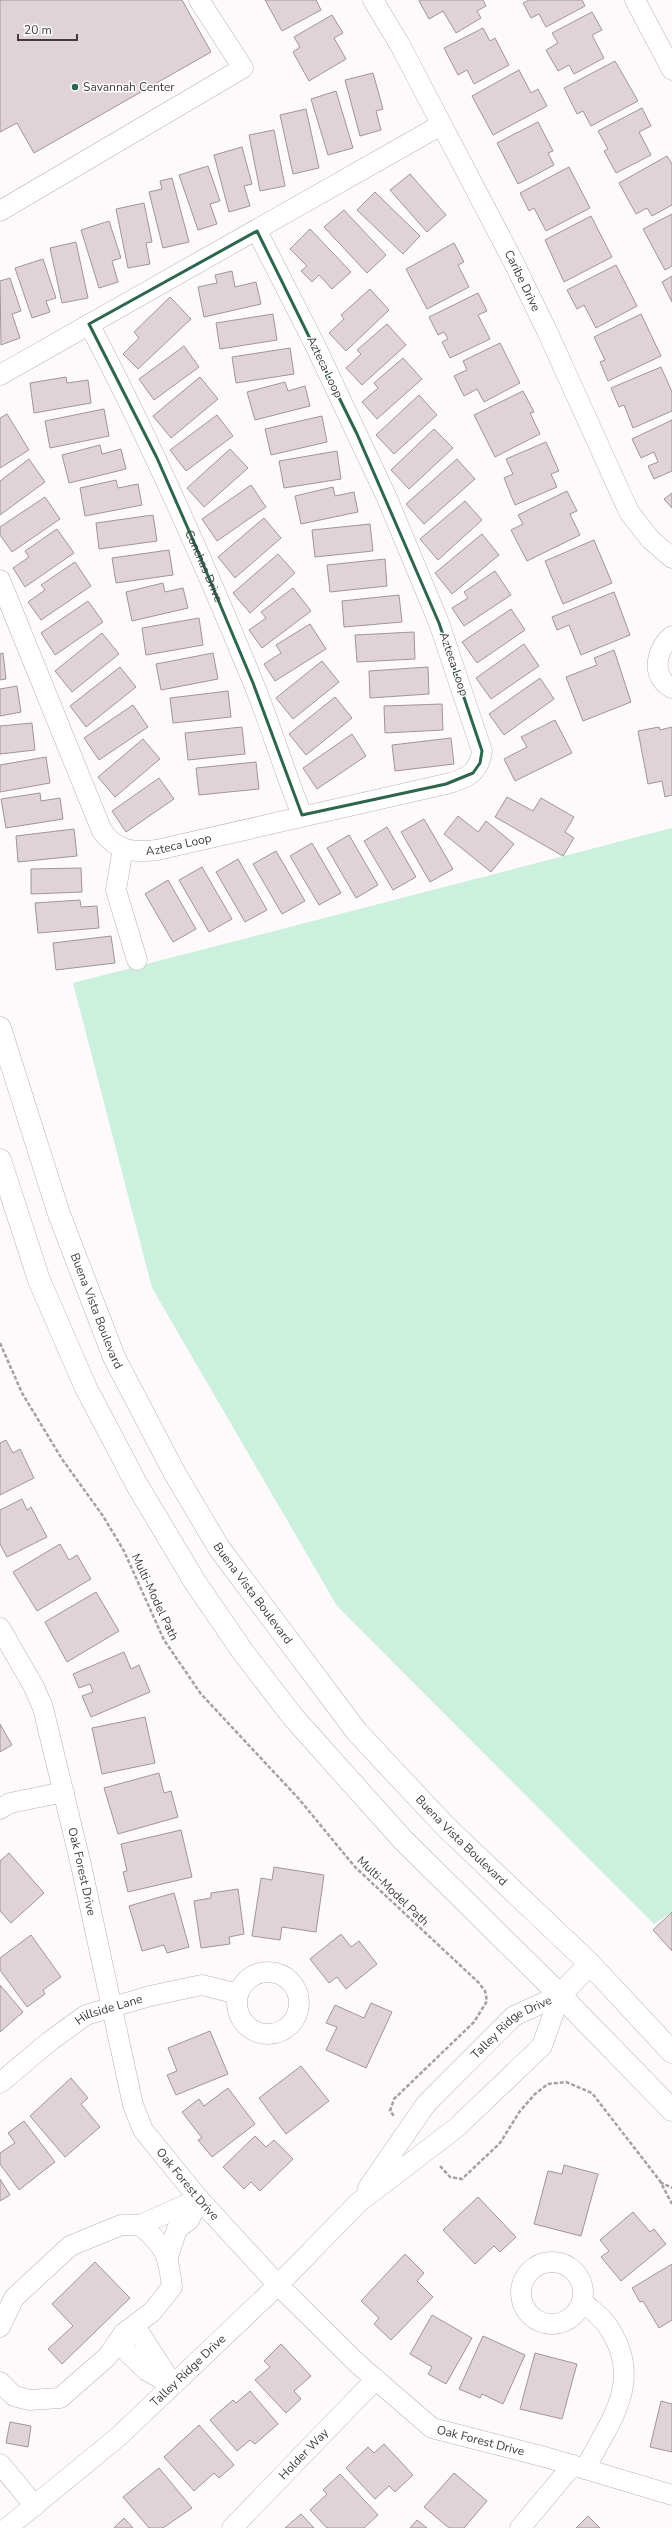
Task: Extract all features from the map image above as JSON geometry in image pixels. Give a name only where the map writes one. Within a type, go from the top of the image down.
[{"type":"main road","name":"Buena Vista Boulevard","points":[[0,1028],[60,1214],[114,1357],[174,1472],[219,1548],[357,1732],[445,1826],[590,1964],[672,2052]]},
{"type":"main road","points":[[0,1160],[39,1280],[86,1388],[137,1485],[195,1582],[243,1652],[293,1717],[403,1840],[560,1995],[672,2110]]},
{"type":"main road","points":[[560,1995],[590,1964]]},
{"type":"street","points":[[0,211],[243,68],[199,0]]},
{"type":"street","name":"Caribe Drive","points":[[373,0],[400,45],[541,317],[629,512],[650,539],[672,558]]},
{"type":"street","points":[[635,0],[672,70]]},
{"type":"street","points":[[0,374],[441,125]]},
{"type":"street","name":"Azteca Loop","points":[[0,580],[102,831],[109,840],[123,848],[142,852],[157,850],[302,815],[461,780],[473,773],[480,763],[482,751],[440,623],[387,498],[315,345],[257,230]]},
{"type":"street","name":"Conchas Drive","points":[[90,324],[141,425],[193,540],[253,683],[302,815]]},
{"type":"street","points":[[672,636],[664,643],[658,661],[662,679],[672,688]]},
{"type":"street","points":[[123,848],[116,890],[137,960]]},
{"type":"street","name":"Oak Forest Drive","points":[[0,1628],[34,1687],[43,1708],[64,1792],[133,2105],[143,2130],[199,2199],[278,2285],[376,2379],[432,2428],[579,2467],[672,2494]]},
{"type":"street","points":[[0,1809],[10,1803],[64,1792]]},
{"type":"street","name":"Hillside Lane","points":[[0,2083],[50,2041],[86,2015],[112,2007],[202,1985],[238,1994]]},
{"type":"street","name":"Talley Ridge Drive","points":[[358,2203],[426,2104],[514,2016],[560,1995]]},
{"type":"street","name":"Talley Ridge Drive","points":[[7,2528],[118,2437],[278,2285],[358,2203],[456,2128],[542,2046],[560,1995]]},
{"type":"street","points":[[0,2327],[14,2298],[70,2246],[121,2225],[140,2225],[199,2199]]},
{"type":"street","points":[[0,2382],[14,2396],[29,2400],[60,2398],[108,2357],[124,2333],[152,2312],[172,2288],[168,2257],[177,2229],[189,2220],[199,2199]]},
{"type":"street","points":[[140,2225],[156,2239],[168,2257]]},
{"type":"street","points":[[520,2528],[579,2467],[622,2397],[625,2374],[619,2347],[607,2324],[583,2302]]},
{"type":"street","points":[[124,2333],[125,2350],[147,2371],[173,2385]]},
{"type":"street","name":"Holder Way","points":[[232,2528],[376,2379]]},
{"type":"street","points":[[0,2464],[35,2506]]},
{"type":"path","name":"Multi-Model Path","points":[[0,1343],[22,1393],[62,1459],[103,1516],[124,1552],[164,1640],[202,1694],[299,1799],[355,1867],[478,1982],[485,1991],[487,2000],[474,2022],[394,2100],[390,2111],[408,2131]]},
{"type":"path","points":[[426,2151],[450,2176],[462,2178],[500,2143],[520,2111],[535,2094],[548,2084],[566,2082],[592,2094],[660,2182],[672,2204]]},
{"type":"path","points":[[660,2182],[672,2188]]},
{"type":"highlighted area","points":[[257,231],[357,434],[439,623],[482,751],[480,763],[473,773],[446,784],[302,815],[253,683],[193,540],[157,458],[89,324]]},
{"type":"green space","points":[[672,828],[672,1912],[654,1924],[337,1606],[152,1288],[73,983]]},
{"type":"building","name":"Savannah Center","points":[[0,0],[182,0],[211,52],[34,153],[17,123],[0,132]]},
{"type":"building","points":[[265,0],[316,0],[321,10],[282,31]]},
{"type":"building","points":[[483,0],[486,6],[477,11],[481,18],[456,33],[443,11],[429,19],[419,1]]},
{"type":"building","points":[[529,0],[582,0],[585,6],[546,27],[539,14],[531,18],[523,3]]},
{"type":"building","points":[[592,12],[602,30],[592,35],[604,58],[574,74],[569,65],[558,71],[546,50],[558,43],[552,33]]},
{"type":"building","points":[[332,15],[343,33],[334,38],[346,59],[309,81],[293,52],[300,47],[294,37]]},
{"type":"building","points":[[483,28],[490,41],[495,38],[509,65],[474,84],[467,70],[458,75],[444,48]]},
{"type":"building","points":[[615,61],[638,101],[591,126],[583,111],[577,114],[564,88]]},
{"type":"building","points":[[519,70],[531,93],[538,89],[547,106],[493,135],[472,96]]},
{"type":"building","points":[[373,73],[383,109],[376,111],[381,130],[360,136],[345,80]]},
{"type":"building","points":[[336,91],[353,148],[328,155],[311,99]]},
{"type":"building","points":[[642,108],[651,126],[639,132],[651,155],[616,173],[604,151],[608,149],[598,131]]},
{"type":"building","points":[[306,109],[319,168],[293,174],[280,115]]},
{"type":"building","points":[[538,122],[553,151],[548,153],[554,165],[518,184],[497,143]]},
{"type":"building","points":[[274,130],[285,186],[260,191],[249,135]]},
{"type":"building","points":[[242,147],[252,184],[244,186],[250,206],[229,212],[214,155]]},
{"type":"building","points":[[667,156],[672,164],[672,205],[652,216],[647,208],[636,214],[619,183]]},
{"type":"building","points":[[208,166],[220,201],[210,204],[217,224],[198,230],[179,175]]},
{"type":"building","points":[[569,167],[590,208],[546,231],[534,208],[529,211],[520,193]]},
{"type":"building","points":[[410,174],[446,215],[427,232],[390,190]]},
{"type":"building","points":[[172,178],[189,242],[163,248],[149,192],[162,189],[160,181]]},
{"type":"building","points":[[375,192],[420,236],[403,254],[357,210]]},
{"type":"building","points":[[144,203],[152,242],[146,243],[150,264],[128,268],[116,209]]},
{"type":"building","points":[[344,210],[386,255],[367,273],[324,227]]},
{"type":"building","points":[[672,214],[672,266],[665,270],[643,229]]},
{"type":"building","points":[[591,216],[612,257],[564,282],[545,240]]},
{"type":"building","points":[[109,221],[121,258],[112,261],[118,282],[99,288],[81,230]]},
{"type":"building","points":[[310,229],[351,272],[332,289],[319,275],[312,282],[301,271],[307,266],[290,249]]},
{"type":"building","points":[[76,242],[88,298],[62,303],[50,248]]},
{"type":"building","points":[[454,243],[464,262],[458,265],[469,287],[427,309],[406,269]]},
{"type":"building","points":[[43,259],[56,298],[46,301],[50,312],[32,318],[15,268]]},
{"type":"building","points":[[616,265],[637,306],[596,328],[584,305],[577,309],[567,290]]},
{"type":"building","points":[[232,271],[235,287],[256,282],[261,304],[204,317],[198,287],[217,283],[215,275]]},
{"type":"building","points":[[672,276],[672,302],[662,282]]},
{"type":"building","points":[[10,278],[21,311],[12,314],[20,338],[1,345],[0,281]]},
{"type":"building","points":[[370,289],[389,310],[346,351],[329,333],[344,319],[341,315]]},
{"type":"building","points":[[478,293],[487,311],[478,315],[490,339],[450,358],[442,342],[448,339],[444,332],[438,335],[429,317]]},
{"type":"building","points":[[170,297],[191,319],[138,369],[123,354],[139,338],[134,332]]},
{"type":"building","points":[[273,314],[277,340],[220,349],[216,323]]},
{"type":"building","points":[[641,314],[661,356],[608,381],[600,362],[605,360],[594,337]]},
{"type":"building","points":[[387,324],[406,345],[362,385],[346,368],[361,354],[357,350]]},
{"type":"building","points":[[500,343],[520,383],[484,402],[477,389],[464,396],[454,376],[467,370],[463,361]]},
{"type":"building","points":[[184,346],[199,367],[154,400],[139,379]]},
{"type":"building","points":[[290,348],[294,374],[236,383],[232,357]]},
{"type":"building","points":[[403,358],[422,379],[377,419],[362,402],[378,388],[374,383]]},
{"type":"building","points":[[661,367],[672,392],[672,411],[633,428],[624,405],[619,407],[611,388]]},
{"type":"building","points":[[66,377],[67,383],[88,380],[91,403],[34,413],[30,383]]},
{"type":"building","points":[[200,377],[218,399],[171,438],[153,416]]},
{"type":"building","points":[[285,382],[288,391],[305,386],[310,406],[255,420],[247,392]]},
{"type":"building","points":[[523,391],[534,412],[530,413],[540,434],[495,457],[474,415]]},
{"type":"building","points":[[419,395],[437,415],[394,454],[376,435]]},
{"type":"building","points":[[104,409],[109,436],[50,448],[45,421]]},
{"type":"building","points":[[7,414],[29,450],[0,468],[0,418]]},
{"type":"building","points":[[217,415],[233,436],[186,471],[170,450]]},
{"type":"building","points":[[322,416],[327,442],[271,455],[265,429]]},
{"type":"building","points":[[672,420],[672,471],[654,479],[648,466],[658,462],[654,452],[641,458],[632,439]]},
{"type":"building","points":[[434,429],[453,448],[409,489],[391,470]]},
{"type":"building","points":[[546,442],[559,471],[551,474],[557,487],[515,505],[504,478],[513,474],[506,459]]},
{"type":"building","points":[[100,445],[102,454],[121,449],[126,469],[69,483],[62,455]]},
{"type":"building","points":[[230,449],[248,468],[204,507],[187,488]]},
{"type":"building","points":[[337,451],[341,479],[284,488],[279,461]]},
{"type":"building","points":[[29,459],[45,482],[0,515],[0,481]]},
{"type":"building","points":[[457,459],[475,479],[424,524],[406,504]]},
{"type":"building","points":[[116,480],[118,488],[138,484],[142,505],[85,516],[80,488]]},
{"type":"building","points":[[251,485],[266,507],[217,541],[202,519]]},
{"type":"building","points":[[333,487],[335,496],[354,492],[358,512],[301,524],[295,496]]},
{"type":"building","points":[[567,491],[577,511],[570,514],[580,535],[527,561],[511,530],[523,524],[518,515]]},
{"type":"building","points":[[672,493],[672,508],[664,499]]},
{"type":"building","points":[[45,497],[60,519],[12,552],[0,535],[0,527]]},
{"type":"building","points":[[465,501],[482,520],[438,560],[420,539]]},
{"type":"building","points":[[153,515],[157,541],[99,549],[96,523]]},
{"type":"building","points":[[264,518],[281,538],[235,578],[218,557]]},
{"type":"building","points":[[370,524],[373,551],[315,557],[312,530]]},
{"type":"building","points":[[57,529],[74,553],[25,587],[13,568],[29,557],[25,551]]},
{"type":"building","points":[[482,534],[499,555],[452,594],[435,573]]},
{"type":"building","points":[[594,540],[612,583],[563,604],[545,561]]},
{"type":"building","points":[[169,550],[173,575],[116,583],[112,558]]},
{"type":"building","points":[[278,554],[295,573],[250,613],[233,593]]},
{"type":"building","points":[[385,559],[387,586],[330,592],[327,565]]},
{"type":"building","points":[[75,562],[91,586],[41,620],[28,602],[45,590],[41,585]]},
{"type":"building","points":[[495,571],[511,595],[464,626],[452,608],[468,598],[464,592]]},
{"type":"building","points":[[163,583],[165,592],[183,588],[188,608],[132,621],[126,592]]},
{"type":"building","points":[[293,588],[311,611],[262,648],[249,630],[266,618],[261,612]]},
{"type":"building","points":[[614,592],[630,635],[581,655],[569,625],[557,630],[552,617]]},
{"type":"building","points":[[399,595],[402,622],[344,627],[342,601]]},
{"type":"building","points":[[88,601],[103,622],[55,655],[41,633]]},
{"type":"building","points":[[511,609],[525,630],[477,663],[462,642]]},
{"type":"building","points":[[199,618],[203,645],[146,655],[142,628]]},
{"type":"building","points":[[310,624],[326,649],[275,681],[264,664],[281,653],[276,645]]},
{"type":"building","points":[[414,632],[415,659],[357,662],[355,635]]},
{"type":"building","points":[[102,633],[119,654],[72,692],[55,671]]},
{"type":"building","points":[[524,644],[539,666],[491,699],[476,678]]},
{"type":"building","points":[[614,650],[631,702],[583,721],[566,677],[597,665],[594,658]]},
{"type":"building","points":[[3,653],[6,679],[0,680],[0,654]]},
{"type":"building","points":[[213,653],[218,679],[161,690],[156,664]]},
{"type":"building","points":[[322,661],[339,682],[293,719],[276,698]]},
{"type":"building","points":[[120,667],[136,687],[86,727],[70,706]]},
{"type":"building","points":[[428,667],[429,694],[370,698],[369,671]]},
{"type":"building","points":[[540,678],[554,699],[504,735],[489,714]]},
{"type":"building","points":[[17,686],[21,712],[0,716],[0,689]]},
{"type":"building","points":[[228,691],[231,717],[173,723],[170,698]]},
{"type":"building","points":[[335,697],[352,718],[306,755],[289,734]]},
{"type":"building","points":[[442,704],[443,730],[385,733],[384,706]]},
{"type":"building","points":[[133,705],[148,727],[99,760],[84,738]]},
{"type":"building","points":[[555,720],[572,753],[515,781],[504,759],[527,747],[521,737]]},
{"type":"building","points":[[32,723],[35,750],[0,754],[0,726]]},
{"type":"building","points":[[242,727],[245,754],[188,760],[185,733]]},
{"type":"building","points":[[659,727],[660,730],[672,727],[672,795],[665,797],[662,781],[648,784],[638,731]]},
{"type":"building","points":[[352,734],[366,756],[317,789],[303,768]]},
{"type":"building","points":[[451,738],[454,764],[395,771],[392,745]]},
{"type":"building","points":[[143,739],[160,759],[115,797],[98,777]]},
{"type":"building","points":[[46,757],[50,783],[0,792],[0,765]]},
{"type":"building","points":[[256,762],[259,789],[199,795],[196,768]]},
{"type":"building","points":[[159,778],[174,799],[126,832],[112,811]]},
{"type":"building","points":[[40,793],[41,801],[60,798],[63,819],[6,828],[1,799]]},
{"type":"building","points":[[507,797],[533,811],[541,798],[574,817],[565,832],[574,838],[563,856],[495,817]]},
{"type":"building","points":[[458,816],[478,832],[486,821],[514,844],[491,872],[444,834]]},
{"type":"building","points":[[424,819],[453,869],[430,882],[401,832]]},
{"type":"building","points":[[387,827],[416,877],[393,890],[364,841]]},
{"type":"building","points":[[74,829],[77,856],[18,862],[16,836]]},
{"type":"building","points":[[349,835],[378,885],[356,898],[327,848]]},
{"type":"building","points":[[312,843],[341,893],[319,905],[290,856]]},
{"type":"building","points":[[276,851],[305,901],[282,914],[253,864]]},
{"type":"building","points":[[238,859],[267,910],[245,922],[216,872]]},
{"type":"building","points":[[202,867],[232,919],[209,932],[179,880]]},
{"type":"building","points":[[81,868],[82,892],[31,894],[31,869]]},
{"type":"building","points":[[168,880],[196,929],[173,942],[145,894]]},
{"type":"building","points":[[80,900],[81,907],[97,906],[99,928],[38,933],[35,903]]},
{"type":"building","points":[[111,936],[115,963],[56,970],[53,943]]},
{"type":"building","points":[[6,1440],[13,1453],[20,1449],[34,1478],[0,1495],[0,1443]]},
{"type":"building","points":[[22,1499],[27,1510],[31,1507],[47,1537],[7,1557],[0,1544],[0,1510]]},
{"type":"building","points":[[60,1544],[69,1560],[77,1555],[91,1579],[37,1611],[13,1572]]},
{"type":"building","points":[[96,1592],[119,1631],[67,1662],[45,1622]]},
{"type":"building","points":[[124,1652],[131,1669],[139,1665],[150,1692],[91,1717],[82,1696],[93,1692],[90,1684],[79,1688],[73,1674]]},
{"type":"building","points":[[145,1717],[155,1763],[102,1774],[92,1728]]},
{"type":"building","points":[[0,1724],[12,1745],[0,1752]]},
{"type":"building","points":[[159,1773],[164,1793],[171,1791],[178,1817],[118,1834],[104,1788]]},
{"type":"building","points":[[181,1830],[192,1877],[128,1892],[123,1872],[127,1871],[121,1844]]},
{"type":"building","points":[[9,1853],[44,1893],[11,1923],[0,1911],[0,1861]]},
{"type":"building","points":[[274,1867],[324,1875],[316,1932],[282,1927],[280,1940],[252,1936],[261,1878],[272,1880]]},
{"type":"building","points":[[238,1889],[244,1934],[229,1937],[230,1944],[201,1948],[194,1901],[211,1898],[211,1893]]},
{"type":"building","points":[[174,1893],[189,1947],[167,1953],[164,1945],[142,1951],[129,1906]]},
{"type":"building","points":[[672,1912],[672,1951],[653,1930]]},
{"type":"building","points":[[341,1934],[351,1947],[359,1941],[377,1964],[346,1989],[337,1977],[329,1983],[310,1959]]},
{"type":"building","points":[[31,1935],[61,1977],[43,1990],[45,1994],[27,2007],[0,1970],[0,1958]]},
{"type":"building","points":[[0,1985],[23,2012],[0,2032]]},
{"type":"building","points":[[371,2003],[392,2012],[366,2068],[326,2050],[337,2027],[326,2023],[335,2005],[364,2018]]},
{"type":"building","points":[[210,2031],[228,2074],[176,2095],[167,2075],[177,2071],[168,2048]]},
{"type":"building","points":[[301,2066],[329,2101],[286,2134],[259,2098]]},
{"type":"building","points":[[71,2078],[88,2098],[81,2104],[100,2127],[65,2157],[30,2116]]},
{"type":"building","points":[[228,2088],[255,2124],[212,2157],[198,2140],[202,2138],[182,2112],[199,2099],[204,2106]]},
{"type":"building","points":[[24,2121],[55,2162],[19,2190],[0,2164],[0,2153],[15,2143],[8,2133]]},
{"type":"building","points":[[255,2136],[266,2147],[274,2140],[293,2159],[260,2191],[251,2182],[244,2189],[223,2167]]},
{"type":"building","points":[[564,2165],[598,2174],[581,2236],[534,2224],[548,2171],[562,2174]]},
{"type":"building","points":[[0,2179],[10,2195],[0,2201]]},
{"type":"building","points":[[478,2197],[516,2237],[500,2252],[494,2246],[475,2264],[443,2230]]},
{"type":"building","points":[[633,2212],[650,2232],[654,2229],[666,2244],[621,2281],[601,2257],[609,2251],[600,2240]]},
{"type":"building","points":[[405,2254],[424,2273],[417,2281],[433,2297],[391,2340],[374,2324],[379,2318],[361,2301]]},
{"type":"building","points":[[95,2262],[130,2298],[62,2364],[48,2349],[73,2326],[52,2304]]},
{"type":"building","points":[[672,2264],[672,2320],[659,2328],[643,2301],[640,2302],[632,2288]]},
{"type":"building","points":[[432,2315],[472,2338],[446,2384],[428,2374],[432,2367],[410,2354]]},
{"type":"building","points":[[483,2336],[525,2355],[503,2404],[482,2394],[480,2398],[459,2389]]},
{"type":"building","points":[[281,2344],[311,2376],[294,2391],[301,2399],[286,2413],[255,2380],[270,2367],[264,2361]]},
{"type":"building","points":[[535,2353],[577,2364],[562,2419],[520,2409]]},
{"type":"building","points":[[250,2391],[278,2424],[255,2444],[250,2440],[237,2451],[210,2420],[233,2400],[236,2403]]},
{"type":"building","points":[[661,2401],[672,2404],[672,2452],[650,2447]]},
{"type":"building","points":[[10,2422],[31,2426],[28,2447],[6,2443]]},
{"type":"building","points":[[199,2425],[234,2465],[219,2478],[214,2473],[194,2491],[164,2457]]},
{"type":"building","points":[[384,2444],[413,2475],[395,2492],[389,2486],[375,2499],[346,2468],[368,2447],[374,2453]]},
{"type":"building","points":[[159,2468],[192,2508],[163,2528],[149,2528],[123,2497]]},
{"type":"building","points":[[454,2473],[487,2501],[464,2528],[449,2528],[424,2507]]},
{"type":"building","points":[[340,2474],[378,2515],[364,2528],[327,2528],[310,2510],[327,2494],[323,2490]]},
{"type":"building","points":[[301,2514],[314,2528],[285,2528]]},
{"type":"building","points":[[588,2516],[600,2528],[576,2528]]},
{"type":"building","points":[[124,2518],[133,2528],[114,2528]]},
{"type":"building","points":[[417,2520],[427,2528],[410,2528]]},
{"type":"place","name":"Savannah Center","points":[[75,87]]}]
